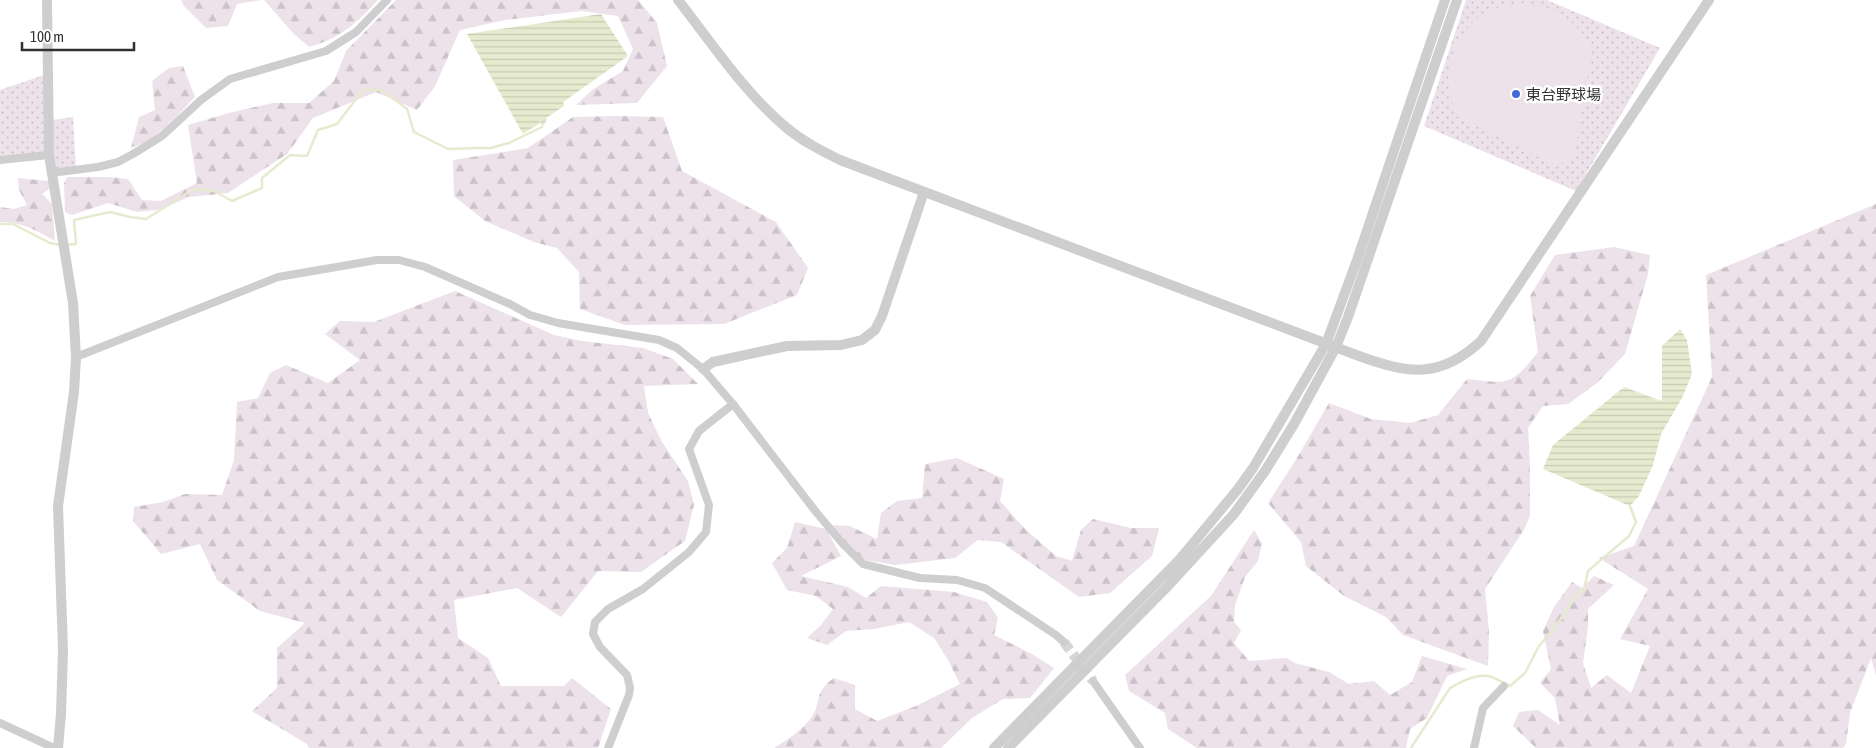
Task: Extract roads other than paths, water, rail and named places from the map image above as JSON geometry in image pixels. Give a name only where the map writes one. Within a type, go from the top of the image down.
[{"type":"street","points":[[0,723],[56,748],[61,714],[62,667],[58,506],[74,392],[76,357],[73,303],[49,155],[47,0]]},
{"type":"street","points":[[51,172],[98,167],[118,162],[134,154],[162,136],[201,100],[230,79],[326,51],[356,32],[387,0]]},
{"type":"street","points":[[678,0],[757,100],[788,129],[840,160],[1388,367],[1417,371],[1430,369],[1457,360],[1481,341],[1709,0]]},
{"type":"street","points":[[994,748],[1180,559],[1219,514],[1252,468],[1331,346],[1357,260],[1445,0]]},
{"type":"street","points":[[1008,748],[1165,589],[1234,514],[1265,472],[1294,424],[1331,346],[1366,264],[1457,0]]},
{"type":"street","points":[[0,160],[49,155]]},
{"type":"street","points":[[703,369],[714,362],[787,346],[841,344],[862,340],[875,330],[882,316],[924,192]]},
{"type":"street","points":[[76,357],[240,290],[278,277],[312,270],[384,260],[399,260],[425,266],[446,274],[530,315],[558,323],[659,340],[677,348],[703,369],[733,404],[816,512],[863,564],[920,578],[957,580],[985,588],[1064,642]]},
{"type":"street","points":[[608,748],[630,688],[627,675],[600,647],[593,634],[595,622],[608,609],[643,589],[690,552],[706,532],[709,505],[689,449],[699,430],[733,404]]},
{"type":"street","points":[[1094,681],[1140,748]]},
{"type":"street","points":[[1474,748],[1483,708],[1496,692],[1504,686]]},
{"type":"waterway","points":[[67,245],[76,244],[74,220],[110,212],[146,219],[194,189],[214,191],[232,201],[262,188],[262,178],[290,155],[307,156],[318,130],[337,124],[363,90],[379,90],[386,93],[407,109],[414,132],[448,149],[491,148],[509,143],[542,127]]},
{"type":"waterway","points":[[0,224],[13,224],[50,243],[61,245]]},
{"type":"waterway","points":[[1411,748],[1450,688],[1478,676],[1488,676],[1510,686],[1525,673],[1539,646],[1556,626],[1578,593],[1584,590],[1588,571],[1629,536],[1636,522],[1630,506]]},
{"type":"tunnel","points":[[1064,642],[1093,681]]},
{"type":"place","name":"東台野球場","points":[[1516,94]]}]
